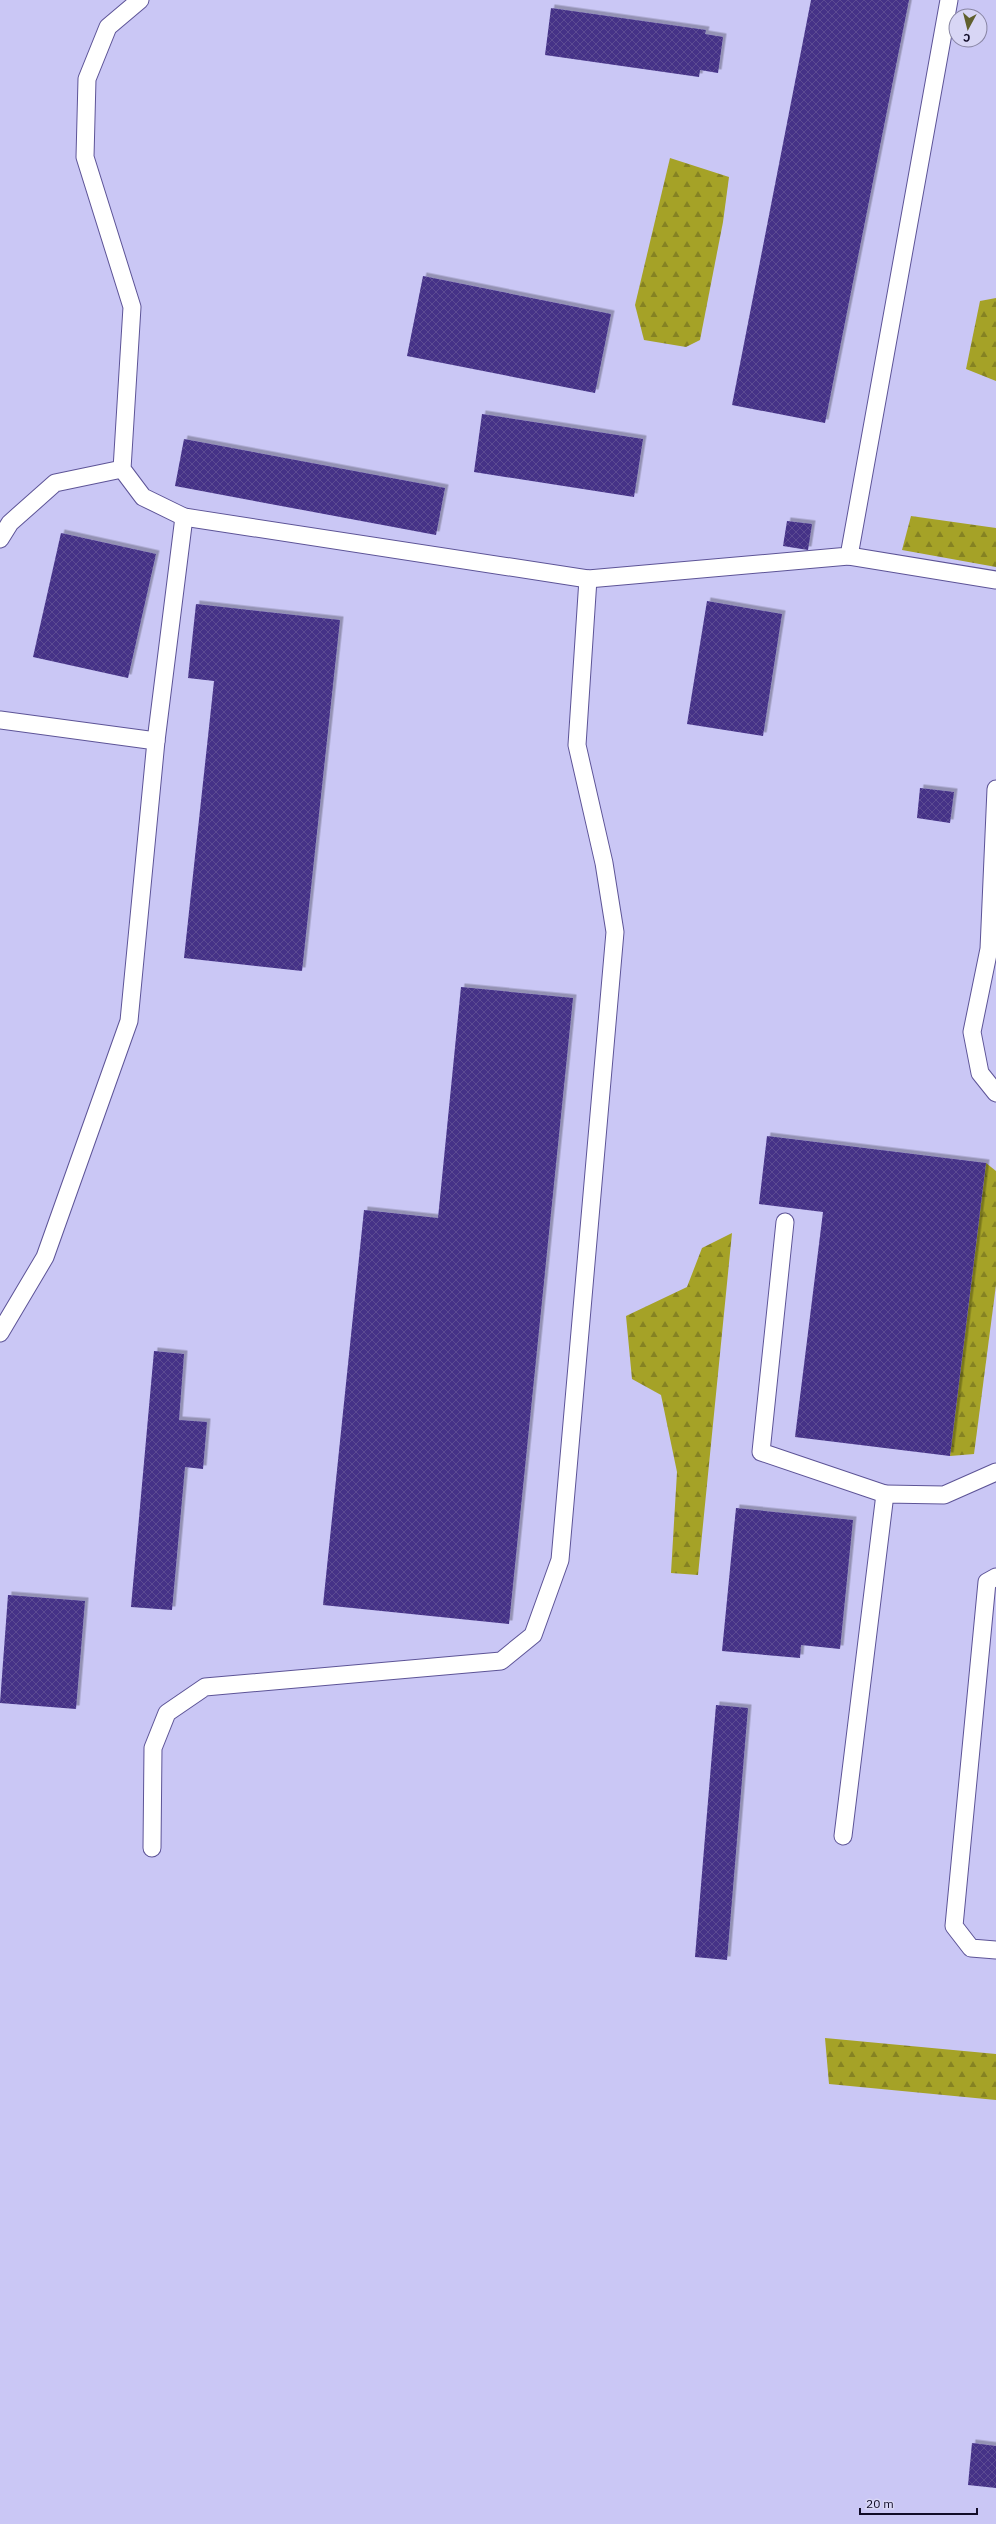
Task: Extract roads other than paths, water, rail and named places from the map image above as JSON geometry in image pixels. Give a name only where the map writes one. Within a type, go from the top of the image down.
[{"type":"lane","points":[[140,0],[108,27],[87,79],[85,156],[132,308],[122,469],[143,497],[184,517],[588,579],[849,556],[996,580]]},
{"type":"lane","points":[[849,556],[949,0]]},
{"type":"lane","points":[[0,539],[10,523],[55,483],[122,469]]},
{"type":"lane","points":[[0,1333],[45,1257],[129,1021],[156,742],[184,517]]},
{"type":"lane","points":[[152,1848],[153,1748],[167,1713],[205,1687],[501,1661],[533,1635],[560,1560],[615,932],[604,864],[577,745],[588,579]]},
{"type":"lane","points":[[0,720],[156,742]]},
{"type":"lane","points":[[996,789],[993,947],[972,1032],[980,1073],[996,1093]]},
{"type":"lane","points":[[786,1222],[761,1452],[885,1494],[944,1495],[996,1472]]},
{"type":"lane","points":[[843,1836],[885,1494]]},
{"type":"lane","points":[[996,1577],[987,1582],[954,1926],[971,1948],[996,1950]]}]
